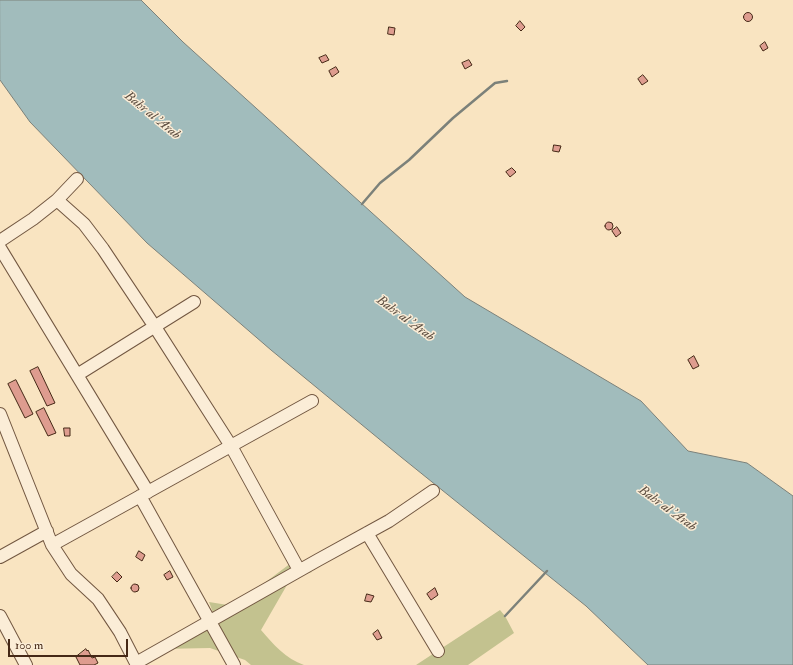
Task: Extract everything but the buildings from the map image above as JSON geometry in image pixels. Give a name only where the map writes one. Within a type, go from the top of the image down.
[{"type":"street","points":[[0,241],[33,219],[57,200],[77,179]]},
{"type":"street","points":[[57,200],[84,224],[103,249],[155,327],[230,446],[299,570]]},
{"type":"street","points":[[0,248],[77,376],[144,494],[234,665]]},
{"type":"street","points":[[77,376],[194,302]]},
{"type":"street","points":[[52,545],[312,400]]},
{"type":"street","points":[[0,414],[52,545],[71,574],[98,599],[120,632],[136,664],[299,570],[389,521],[433,491]]},
{"type":"street","points":[[0,557],[47,531]]},
{"type":"street","points":[[367,533],[438,651]]},
{"type":"street","points":[[0,616],[26,665]]},
{"type":"shaded area","points":[[295,560],[312,572],[291,578],[261,630],[275,646],[286,655],[304,665],[251,665],[245,660],[210,648],[160,649],[215,618],[209,602],[234,606]]},
{"type":"shaded area","points":[[500,610],[514,633],[468,665],[416,665]]},
{"type":"water","name":"Bahr al 'Arab","points":[[0,0],[141,0],[183,42],[465,297],[641,401],[688,451],[747,463],[793,496],[793,665],[648,665],[586,606],[271,350],[147,243],[30,122],[0,80]]},
{"type":"waterway","points":[[362,204],[380,183],[409,160],[453,118],[495,83],[507,81]]},
{"type":"waterway","points":[[505,616],[547,571]]}]
